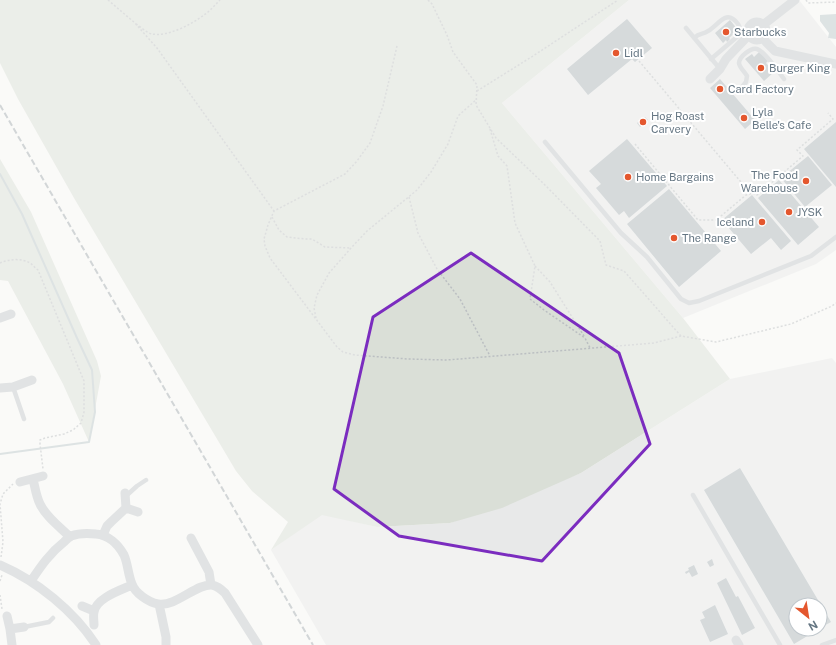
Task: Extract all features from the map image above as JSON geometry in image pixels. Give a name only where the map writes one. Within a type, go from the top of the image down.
[{"type":"street","points":[[763,25],[795,0]]},
{"type":"street","points":[[763,37],[754,39],[749,35],[749,26],[756,22],[763,25],[765,30],[763,37],[775,51],[836,64]]},
{"type":"street","points":[[710,79],[720,69],[726,59],[749,35]]},
{"type":"street","points":[[0,318],[11,314]]},
{"type":"street","points":[[0,388],[13,387],[32,380]]},
{"type":"street","points":[[20,482],[43,476]]},
{"type":"street","points":[[33,479],[40,505],[48,516],[70,537]]},
{"type":"street","points":[[103,535],[107,526],[126,508],[125,494]]},
{"type":"street","points":[[126,508],[138,512]]},
{"type":"street","points":[[31,581],[54,550],[70,537],[79,534],[103,535],[118,546],[126,560],[132,585],[141,595],[159,604],[179,599],[203,586],[217,586],[225,593],[258,645]]},
{"type":"street","points":[[191,538],[209,572],[211,585]]},
{"type":"street","points":[[0,565],[31,581],[56,601],[78,622],[96,645]]},
{"type":"street","points":[[94,625],[94,611],[102,600],[132,585]]},
{"type":"street","points":[[159,604],[166,637],[166,645]]},
{"type":"street","points":[[82,606],[94,611]]},
{"type":"street","points":[[5,614],[10,629],[12,645]]},
{"type":"street","points":[[10,629],[24,627]]},
{"type":"lane","points":[[694,38],[698,34],[707,32],[723,18],[727,17],[735,21],[740,27],[738,36],[711,59]]},
{"type":"lane","points":[[686,28],[720,69]]},
{"type":"lane","points":[[739,91],[746,82],[747,76],[739,62],[750,49],[756,48],[762,52],[784,79]]},
{"type":"lane","points":[[546,142],[621,233],[647,257],[681,299],[689,303],[699,302],[811,256],[836,237]]},
{"type":"lane","points":[[13,387],[24,419]]},
{"type":"lane","points":[[125,494],[146,480]]},
{"type":"lane","points":[[693,494],[780,645]]},
{"type":"lane","points":[[24,627],[49,622],[53,618]]},
{"type":"lane","points":[[822,645],[836,640]]},
{"type":"path","points":[[108,0],[135,23],[151,34],[164,34],[183,27],[204,15],[220,0]]},
{"type":"path","points":[[428,0],[432,4],[447,35],[453,52],[477,85],[476,105],[496,138],[600,241],[606,265],[624,271],[681,336]]},
{"type":"path","points":[[477,91],[618,0]]},
{"type":"path","points":[[806,0],[808,3],[836,2]]},
{"type":"path","points":[[135,23],[157,48],[274,211]]},
{"type":"path","points":[[396,46],[383,106],[370,144],[345,174],[274,211],[264,239],[270,258],[343,352],[355,355],[446,360],[654,343],[681,336],[716,342],[791,324],[832,306],[836,302]]},
{"type":"path","points":[[639,61],[751,194]]},
{"type":"path","points":[[316,319],[314,308],[317,295],[330,273],[367,231],[417,190],[431,172],[448,144],[458,116],[476,99]]},
{"type":"path","points":[[635,144],[698,220],[719,220],[721,216],[746,195],[753,193],[757,195],[803,156],[797,150],[833,119],[828,113]]},
{"type":"path","points":[[488,125],[498,156],[507,166],[515,223],[535,266],[550,282],[591,348]]},
{"type":"path","points":[[408,197],[418,234],[437,269],[460,299],[490,356]]},
{"type":"path","points":[[272,216],[279,230],[286,237],[312,239],[325,247],[351,248]]},
{"type":"path","points":[[0,263],[21,259],[30,263],[38,270],[84,381],[84,412],[81,423],[73,430],[64,434],[40,440],[44,473],[43,476]]},
{"type":"path","points":[[535,266],[530,299],[585,338]]},
{"type":"path","points":[[832,306],[836,309]]},
{"type":"path","points":[[0,557],[4,542],[0,504],[3,494],[17,480],[20,482]]},
{"type":"path","points":[[0,594],[5,614]]},
{"type":"highlighted area","points":[[471,253],[619,353],[650,444],[542,561],[399,536],[334,489],[373,317]]},
{"type":"shaded area","points":[[0,0],[629,0],[502,103],[683,318],[730,379],[581,473],[502,508],[450,523],[377,527],[322,515],[271,550],[288,522],[252,491],[236,471],[74,198],[18,99],[0,63]]},
{"type":"shaded area","points":[[629,0],[799,0],[836,47],[836,250],[816,264],[683,318],[502,103]]},
{"type":"shaded area","points":[[836,14],[836,39],[828,38],[829,33],[820,21],[820,15]]},
{"type":"shaded area","points":[[0,159],[31,212],[97,361],[101,376],[89,442],[63,384],[8,281],[0,280]]},
{"type":"shaded area","points":[[832,358],[836,363],[836,645],[326,645],[271,550],[322,514],[377,527],[450,523],[581,473],[730,379]]},
{"type":"building","name":"Lidl","points":[[627,19],[652,48],[635,62],[632,59],[588,95],[567,69]]},
{"type":"building","name":"Starbucks","points":[[730,20],[738,30],[729,38],[730,39],[727,42],[726,40],[723,43],[715,33]]},
{"type":"building","name":"Burger King","points":[[760,51],[768,61],[766,63],[774,72],[764,81],[745,59],[752,54],[754,57]]},
{"type":"building","points":[[720,79],[755,120],[745,129],[710,88]]},
{"type":"building","name":"Hog Roast Carvery","points":[[645,117],[648,120],[640,127],[637,123]]},
{"type":"building","points":[[836,122],[836,187],[804,149]]},
{"type":"building","name":"Home Bargains","points":[[627,139],[667,186],[629,218],[624,211],[619,215],[596,188],[601,184],[589,171]]},
{"type":"building","name":"The Food Warehouse","points":[[808,156],[832,185],[805,207],[781,178]]},
{"type":"building","name":"JYSK","points":[[779,180],[819,227],[798,245],[758,198]]},
{"type":"building","name":"The Range","points":[[669,189],[721,251],[679,287],[627,224]]},
{"type":"building","points":[[752,195],[791,241],[781,250],[771,238],[751,254],[722,220]]},
{"type":"building","points":[[740,468],[816,597],[788,597],[788,634],[704,490]]},
{"type":"building","points":[[712,559],[714,565],[710,567],[707,562]]},
{"type":"building","points":[[694,565],[698,574],[692,577],[689,572],[686,574],[685,572],[689,570],[688,568]]},
{"type":"building","points":[[726,578],[736,597],[738,596],[755,628],[742,635],[717,583]]},
{"type":"building","points":[[715,605],[728,634],[710,642],[700,620],[705,618],[702,612]]},
{"type":"building","points":[[828,617],[831,622],[828,624]]},
{"type":"building","points":[[790,637],[806,637],[794,644]]},
{"type":"waterway","points":[[0,174],[22,214],[92,370],[95,412],[89,442],[0,454]]},
{"type":"railway","points":[[0,105],[313,645]]},
{"type":"place","name":"Starbucks","points":[[726,32]]},
{"type":"place","name":"Lidl","points":[[616,53]]},
{"type":"place","name":"Burger King","points":[[761,68]]},
{"type":"place","name":"Card Factory","points":[[720,89]]},
{"type":"place","name":"Lyla Belle's Cafe","points":[[744,118]]},
{"type":"place","name":"Hog Roast Carvery","points":[[643,122]]},
{"type":"place","name":"Home Bargains","points":[[628,177]]},
{"type":"place","name":"The Food Warehouse","points":[[806,181]]},
{"type":"place","name":"JYSK","points":[[789,212]]},
{"type":"place","name":"Iceland","points":[[762,222]]},
{"type":"place","name":"The Range","points":[[674,238]]}]
